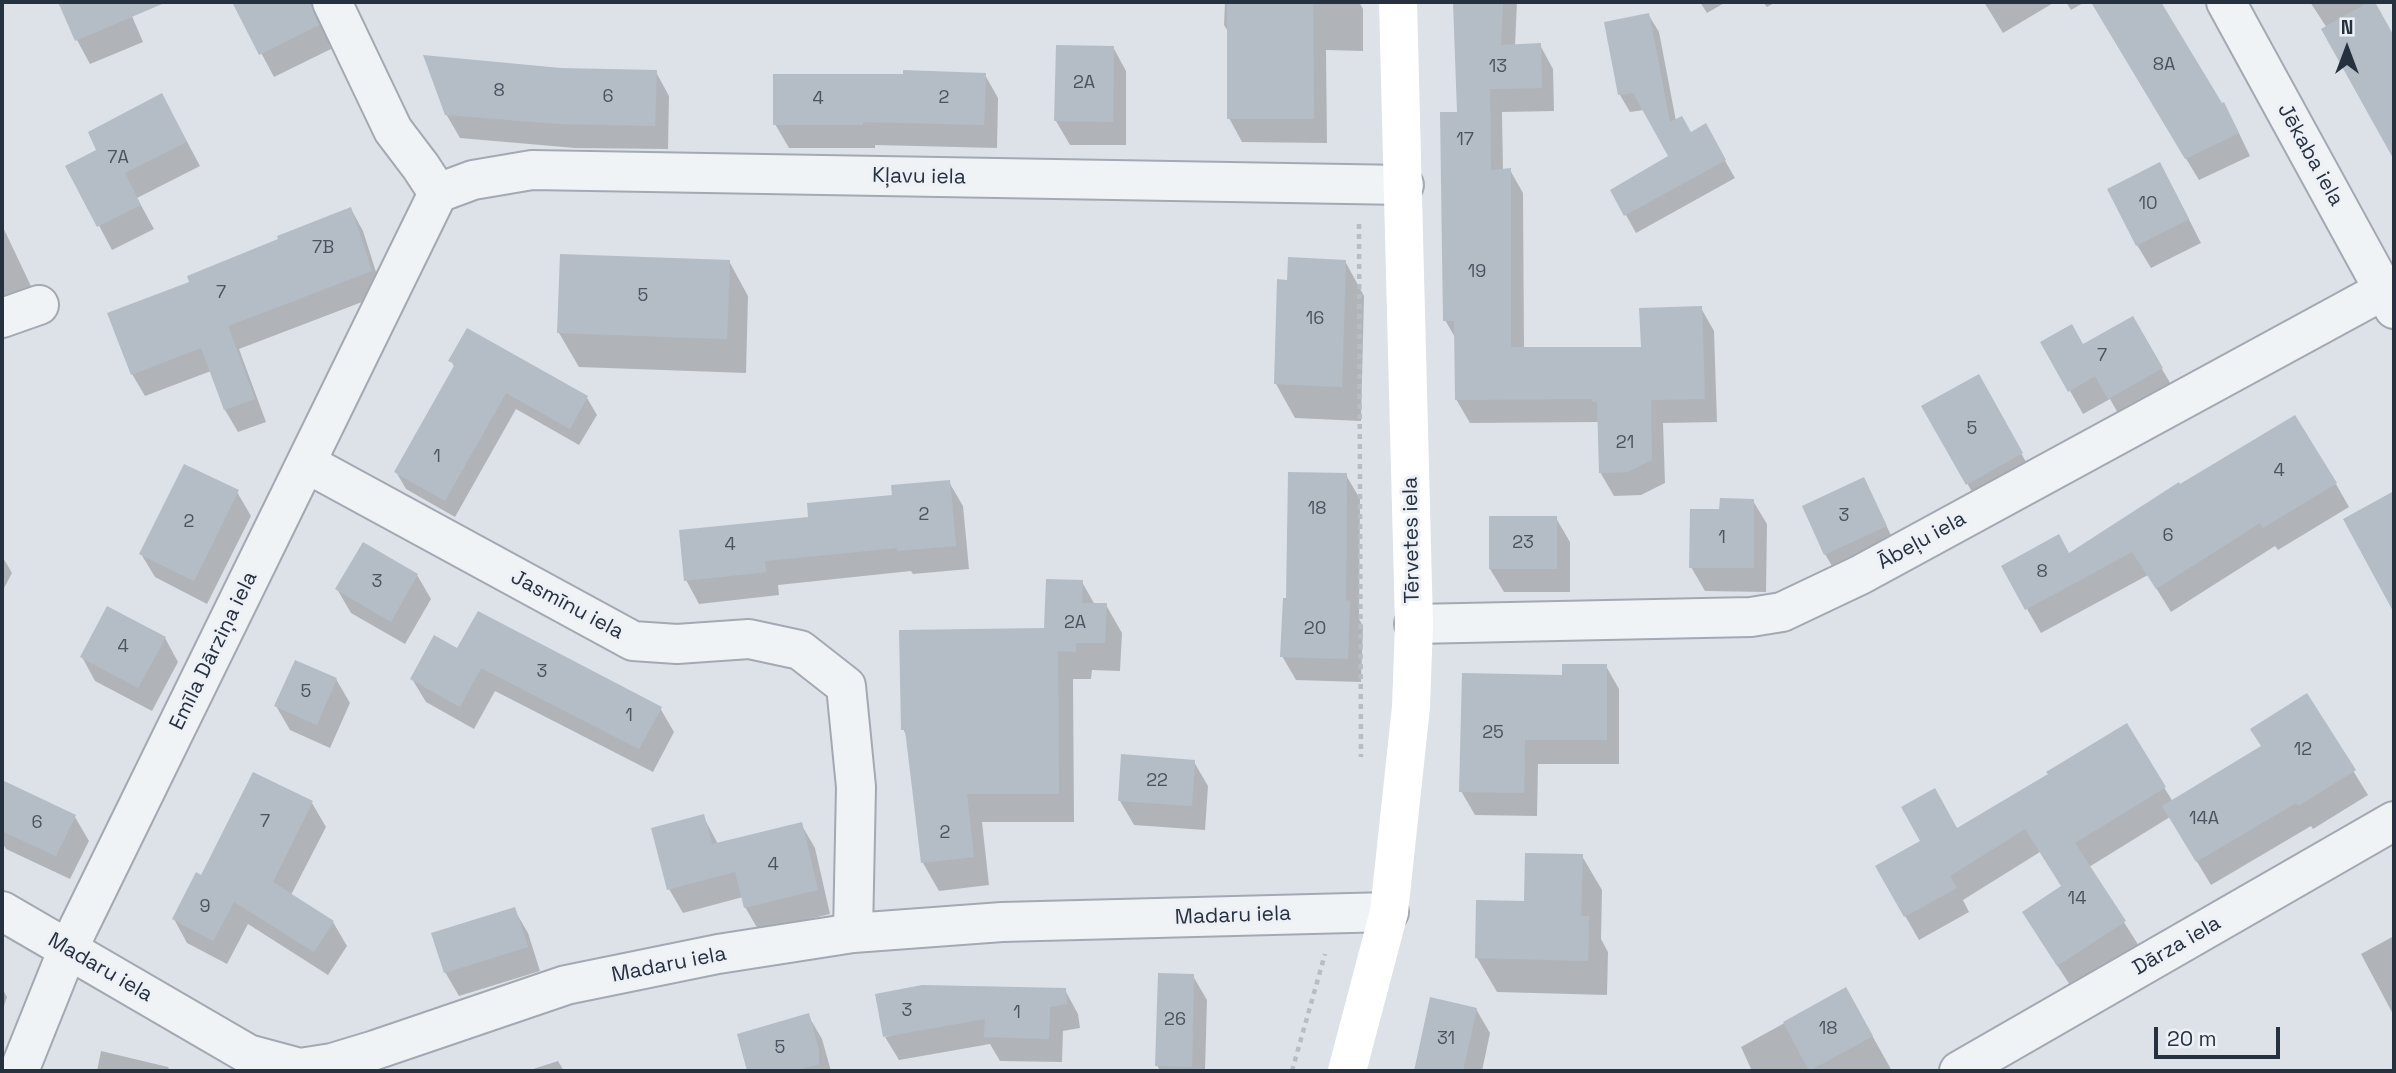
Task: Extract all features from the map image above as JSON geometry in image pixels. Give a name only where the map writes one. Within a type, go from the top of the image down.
[{"type":"main road","name":"Tērvetes iela","points":[[1347,1071],[1388,912],[1411,707],[1414,624],[1398,2]]},
{"type":"street","points":[[332,2],[393,130],[438,193]]},
{"type":"street","name":"Jēkaba iela","points":[[2226,2],[2389,300]]},
{"type":"street","name":"Kļavu iela","points":[[438,193],[473,180],[532,170],[1404,185]]},
{"type":"street","name":"Emīla Dārziņa iela","points":[[19,1071],[68,949],[438,193]]},
{"type":"street","name":"Ābeļu iela","points":[[1414,624],[1751,618],[1782,612],[1860,575],[2389,300]]},
{"type":"street","points":[[2,318],[39,305]]},
{"type":"street","name":"Jasmīnu iela","points":[[306,463],[633,641],[677,644],[749,639],[800,650],[846,686],[856,787],[853,933]]},
{"type":"street","name":"Dārza iela","points":[[1959,1071],[2394,821]]},
{"type":"street","name":"Madaru iela","points":[[2,911],[248,1054],[300,1068],[332,1063],[566,985],[718,954],[853,933],[1002,922],[1388,912]]},
{"type":"path","points":[[1358,184],[1361,761]]},
{"type":"path","points":[[1292,1071],[1336,913]]},
{"type":"building","points":[[58,2],[167,2],[75,41]]},
{"type":"building","points":[[232,2],[310,2],[319,25],[259,55]]},
{"type":"building","points":[[1227,2],[1313,2],[1314,119],[1227,119]]},
{"type":"building","points":[[1453,2],[1503,2],[1501,45],[1541,43],[1542,88],[1490,89],[1491,170],[1511,168],[1511,347],[1641,347],[1639,308],[1702,306],[1705,399],[1651,400],[1652,460],[1627,472],[1599,473],[1597,402],[1592,402],[1592,399],[1455,400],[1454,321],[1443,321],[1440,112],[1457,112]]},
{"type":"building","points":[[2091,2],[2161,2],[2222,103],[2224,102],[2239,133],[2185,159]]},
{"type":"building","points":[[2369,2],[2375,2],[2394,36],[2394,160],[2321,29]]},
{"type":"building","points":[[1649,13],[1670,122],[1682,116],[1691,132],[1706,123],[1726,160],[1624,216],[1610,190],[1668,156],[1633,93],[1618,95],[1604,22]]},
{"type":"building","points":[[1056,45],[1114,46],[1113,122],[1054,121]]},
{"type":"building","points":[[423,55],[561,68],[657,70],[655,126],[560,124],[445,115]]},
{"type":"building","points":[[903,70],[986,73],[984,125],[863,122],[863,125],[773,125],[773,74],[903,74]]},
{"type":"building","points":[[162,93],[187,142],[125,173],[141,205],[97,227],[65,166],[96,150],[88,132]]},
{"type":"building","points":[[2160,162],[2189,219],[2136,246],[2107,189]]},
{"type":"building","points":[[351,207],[372,271],[228,326],[255,399],[224,410],[201,348],[131,375],[107,313],[189,282],[187,276]]},
{"type":"building","points":[[560,254],[730,260],[727,339],[557,333]]},
{"type":"building","points":[[1288,257],[1346,260],[1342,387],[1274,384],[1277,279],[1287,280]]},
{"type":"building","points":[[2133,316],[2163,368],[2108,399],[2095,376],[2068,392],[2040,342],[2072,324],[2083,344]]},
{"type":"building","points":[[467,328],[588,396],[570,429],[506,393],[445,501],[394,472],[455,364],[448,361]]},
{"type":"building","points":[[1979,374],[2023,453],[1966,485],[1921,406]]},
{"type":"building","points":[[2295,415],[2337,483],[2263,528],[2260,523],[2156,589],[2132,552],[2025,610],[2001,566],[2059,534],[2069,553],[2179,482],[2180,484]]},
{"type":"building","points":[[184,464],[239,490],[194,581],[139,554]]},
{"type":"building","points":[[1288,472],[1347,473],[1346,600],[1350,601],[1348,659],[1280,657],[1283,598],[1286,598]]},
{"type":"building","points":[[1864,477],[1887,526],[1824,555],[1802,506]]},
{"type":"building","points":[[950,480],[956,546],[897,551],[897,548],[765,561],[766,572],[684,581],[679,530],[808,517],[807,503],[892,495],[891,485]]},
{"type":"building","points":[[2394,491],[2394,613],[2343,519]]},
{"type":"building","points":[[1720,498],[1754,499],[1754,568],[1689,568],[1690,509],[1719,509]]},
{"type":"building","points":[[1489,516],[1557,516],[1557,569],[1489,569]]},
{"type":"building","points":[[363,542],[418,574],[391,622],[335,589]]},
{"type":"building","points":[[1046,579],[1083,580],[1082,603],[1107,603],[1105,643],[1076,643],[1076,652],[1058,651],[1059,794],[967,794],[974,857],[921,863],[905,730],[901,730],[899,630],[1044,628]]},
{"type":"building","points":[[107,606],[166,637],[138,688],[80,657]]},
{"type":"building","points":[[478,611],[662,707],[639,749],[481,668],[460,707],[410,679],[434,635],[457,648]]},
{"type":"building","points":[[295,660],[337,678],[317,725],[274,706]]},
{"type":"building","points":[[1562,664],[1607,664],[1607,740],[1525,740],[1524,793],[1459,792],[1462,673],[1562,675]]},
{"type":"building","points":[[2307,693],[2356,770],[2298,806],[2296,803],[2196,862],[2162,806],[2261,746],[2250,729]]},
{"type":"building","points":[[2127,723],[2166,787],[2075,843],[2126,921],[2057,966],[2022,912],[2061,886],[2025,829],[1950,876],[1957,888],[1904,917],[1875,866],[1920,841],[1901,807],[1935,788],[1957,828]]},
{"type":"building","points":[[1121,754],[1195,760],[1192,806],[1118,801]]},
{"type":"building","points":[[253,772],[313,801],[273,882],[334,921],[314,952],[234,902],[213,941],[172,919],[196,872],[201,875]]},
{"type":"building","points":[[2,780],[76,815],[56,856],[2,831]]},
{"type":"building","points":[[704,814],[712,844],[802,822],[818,890],[744,908],[735,872],[667,890],[651,828]]},
{"type":"building","points":[[1525,853],[1583,854],[1581,916],[1589,916],[1588,961],[1475,958],[1476,900],[1524,901]]},
{"type":"building","points":[[515,907],[528,947],[444,973],[431,933]]},
{"type":"building","points":[[1158,973],[1194,974],[1192,1067],[1155,1066]]},
{"type":"building","points":[[922,985],[1066,988],[1067,1004],[1050,1007],[1049,1039],[984,1037],[985,1019],[883,1037],[875,994]]},
{"type":"building","points":[[1846,987],[1873,1036],[1809,1071],[1783,1022]]},
{"type":"building","points":[[1430,997],[1477,1008],[1463,1071],[1414,1071]]},
{"type":"building","points":[[809,1013],[819,1050],[819,1064],[795,1071],[747,1071],[737,1034]]}]
